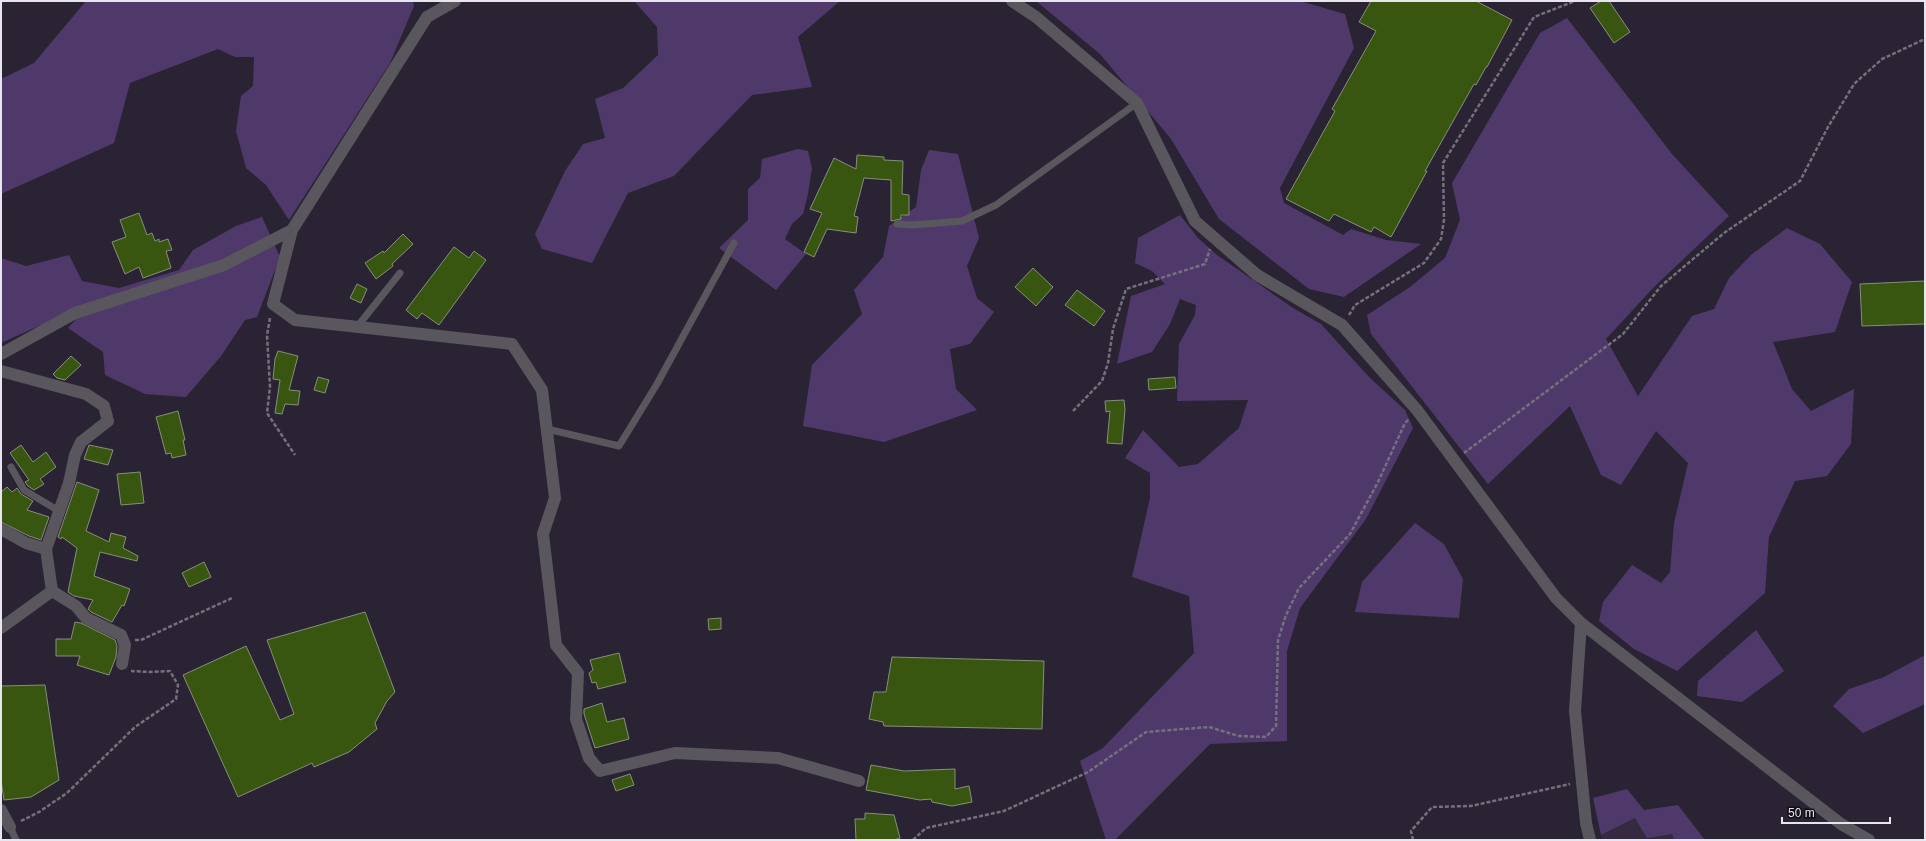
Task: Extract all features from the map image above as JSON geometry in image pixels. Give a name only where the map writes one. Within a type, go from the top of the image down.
[{"type":"street","points":[[455,1],[427,17],[292,230],[273,304],[295,320],[512,344],[542,390],[555,498],[543,534],[556,645],[578,673],[576,719],[589,758],[600,771],[675,753],[778,758],[859,781]]},
{"type":"street","points":[[1012,1],[1036,17],[1137,102],[1195,221],[1257,275],[1342,325],[1417,410],[1556,598],[1581,623],[1841,824],[1865,839]]},
{"type":"street","points":[[1,354],[75,313],[224,265],[292,230]]},
{"type":"street","points":[[1,371],[86,394],[104,406],[108,421],[81,442],[75,455],[69,484],[46,548],[52,591]]},
{"type":"street","points":[[1,529],[26,543],[46,548]]},
{"type":"street","points":[[1,628],[52,591]]},
{"type":"street","points":[[52,591],[76,606],[86,618],[121,636],[125,645],[122,664]]},
{"type":"street","points":[[1581,623],[1575,711],[1582,782],[1590,840]]},
{"type":"street","points":[[1,810],[10,827]]},
{"type":"lane","points":[[898,224],[912,225],[962,221],[996,205],[1137,102]]},
{"type":"lane","points":[[547,429],[619,446],[657,384],[734,243]]},
{"type":"lane","points":[[357,327],[400,273]]},
{"type":"lane","points":[[11,467],[24,490],[60,511]]},
{"type":"lane","points":[[10,827],[16,840]]},
{"type":"path","points":[[1342,325],[1356,305],[1424,263],[1441,239],[1444,220],[1443,163],[1534,17],[1574,1]]},
{"type":"path","points":[[1454,461],[1623,334],[1661,286],[1724,233],[1800,181],[1828,127],[1854,84],[1882,59],[1925,39]]},
{"type":"path","points":[[1072,411],[1102,381],[1108,363],[1113,329],[1126,289],[1205,264],[1214,237]]},
{"type":"path","points":[[273,304],[267,335],[270,387],[267,413],[295,455]]},
{"type":"path","points":[[913,840],[926,828],[1004,811],[1088,772],[1146,732],[1209,726],[1239,736],[1266,737],[1276,726],[1278,640],[1286,615],[1299,588],[1350,534],[1378,482],[1405,423],[1417,410]]},
{"type":"path","points":[[123,640],[140,640],[232,598]]},
{"type":"path","points":[[10,827],[39,812],[67,793],[135,727],[176,699],[178,686],[170,671],[132,671],[122,664]]},
{"type":"path","points":[[1413,840],[1411,831],[1432,807],[1471,806],[1582,782]]},
{"type":"shaded area","points":[[86,1],[413,1],[414,6],[390,63],[289,220],[266,185],[246,168],[236,131],[241,96],[253,86],[254,57],[235,57],[218,49],[130,83],[114,143],[1,194],[1,79],[34,63]]},
{"type":"shaded area","points":[[634,1],[840,1],[798,37],[812,87],[752,95],[674,176],[628,193],[592,263],[542,249],[535,234],[565,171],[583,144],[605,138],[595,99],[623,88],[658,55],[657,27]]},
{"type":"shaded area","points":[[1036,1],[1300,1],[1345,14],[1354,48],[1280,188],[1284,203],[1343,235],[1351,229],[1386,240],[1421,244],[1344,297],[1309,289],[1219,219],[1171,139],[1100,54]]},
{"type":"shaded area","points":[[1567,18],[1672,154],[1729,216],[1654,287],[1606,339],[1638,396],[1692,316],[1714,309],[1729,278],[1751,255],[1787,228],[1820,244],[1852,282],[1835,332],[1773,342],[1792,389],[1811,411],[1854,389],[1851,444],[1827,476],[1795,481],[1769,537],[1765,593],[1677,671],[1634,649],[1599,621],[1603,602],[1632,565],[1661,583],[1670,572],[1674,523],[1688,463],[1656,431],[1621,485],[1601,475],[1570,406],[1488,484],[1371,334],[1367,315],[1410,287],[1445,258],[1460,220],[1452,183],[1540,33]]},
{"type":"shaded area","points":[[798,149],[808,151],[812,168],[803,214],[792,224],[785,239],[806,254],[776,290],[719,248],[748,220],[748,189],[760,178],[762,159]]},
{"type":"shaded area","points":[[929,150],[958,154],[979,238],[967,266],[977,298],[994,312],[970,344],[950,349],[956,389],[977,410],[884,442],[803,426],[812,365],[862,314],[854,290],[883,257],[889,226],[916,207],[921,170]]},
{"type":"shaded area","points":[[1180,215],[1198,238],[1217,255],[1293,308],[1321,324],[1369,377],[1405,410],[1413,428],[1366,519],[1300,608],[1287,651],[1287,741],[1210,744],[1115,840],[1106,840],[1080,761],[1103,748],[1194,653],[1189,596],[1132,577],[1150,498],[1150,473],[1125,458],[1143,430],[1179,467],[1198,464],[1239,428],[1248,400],[1177,401],[1179,344],[1195,315],[1196,305],[1180,299],[1170,324],[1152,352],[1117,364],[1131,296],[1165,284],[1152,271],[1135,263],[1138,238]]},
{"type":"shaded area","points":[[262,217],[280,257],[257,317],[245,320],[221,356],[186,397],[145,394],[105,375],[103,352],[68,328],[92,302],[1,343],[1,258],[26,266],[69,255],[82,281],[119,288],[179,270],[193,250],[236,226]]},
{"type":"shaded area","points":[[1415,523],[1444,544],[1463,579],[1459,618],[1355,612],[1362,582]]},
{"type":"shaded area","points":[[1756,630],[1784,671],[1742,702],[1697,696],[1698,681]]},
{"type":"shaded area","points":[[1925,655],[1925,704],[1863,733],[1833,706],[1849,689],[1884,677]]},
{"type":"shaded area","points":[[1627,789],[1644,810],[1678,805],[1705,840],[1674,840],[1672,834],[1647,838],[1635,818],[1601,835],[1593,798]]},
{"type":"shaded area","points":[[1635,818],[1672,834],[1674,840],[1602,840],[1601,835]]},
{"type":"building","points":[[1371,1],[1476,1],[1512,20],[1487,67],[1476,85],[1474,84],[1425,171],[1427,171],[1391,237],[1374,227],[1371,232],[1334,214],[1329,221],[1286,199],[1335,111],[1332,109],[1376,31],[1359,22]]},
{"type":"building","points":[[1601,1],[1609,1],[1630,32],[1614,43],[1590,8]]},
{"type":"building","points":[[857,155],[884,157],[884,160],[903,161],[902,194],[909,195],[909,215],[901,215],[901,219],[891,221],[891,180],[864,178],[854,216],[858,217],[856,233],[827,229],[814,257],[804,252],[822,213],[810,209],[834,158],[856,169]]},
{"type":"building","points":[[139,213],[147,235],[152,233],[155,241],[159,239],[159,242],[168,239],[172,250],[166,251],[171,268],[143,278],[139,267],[125,274],[112,242],[126,237],[120,220]]},
{"type":"building","points":[[403,234],[413,244],[392,264],[393,266],[376,279],[365,263],[383,251],[384,253]]},
{"type":"building","points":[[454,247],[469,258],[474,251],[486,260],[439,325],[422,313],[417,319],[406,310]]},
{"type":"building","points":[[1033,268],[1053,287],[1036,306],[1015,287]]},
{"type":"building","points":[[1925,281],[1925,324],[1862,326],[1860,284]]},
{"type":"building","points":[[357,284],[367,289],[361,303],[350,298]]},
{"type":"building","points":[[1077,290],[1105,311],[1094,326],[1065,305]]},
{"type":"building","points":[[278,351],[298,356],[289,390],[300,391],[298,405],[285,404],[282,414],[275,413],[280,380],[273,379],[275,359]]},
{"type":"building","points":[[71,356],[81,365],[65,380],[57,378],[53,374]]},
{"type":"building","points":[[318,377],[329,380],[325,393],[314,390]]},
{"type":"building","points":[[1175,377],[1176,388],[1149,390],[1148,379]]},
{"type":"building","points":[[1124,400],[1125,410],[1122,444],[1107,443],[1110,411],[1106,412],[1105,401]]},
{"type":"building","points":[[178,411],[185,440],[183,440],[186,455],[172,458],[171,453],[166,454],[156,417]]},
{"type":"building","points":[[21,445],[33,462],[46,452],[56,467],[40,479],[44,484],[34,490],[25,482],[29,480],[10,453]]},
{"type":"building","points":[[89,445],[113,450],[108,465],[84,459]]},
{"type":"building","points":[[140,472],[144,503],[121,505],[117,474]]},
{"type":"building","points":[[77,482],[99,490],[86,531],[109,542],[111,533],[126,537],[123,548],[138,556],[137,561],[100,552],[94,576],[130,589],[124,606],[122,605],[112,622],[91,612],[88,609],[93,600],[74,596],[68,592],[77,548],[62,537],[61,539],[58,537]]},
{"type":"building","points":[[7,487],[12,492],[17,488],[21,494],[33,501],[27,510],[49,517],[41,540],[29,536],[1,522],[1,492]]},
{"type":"building","points":[[204,562],[211,577],[189,587],[182,573]]},
{"type":"building","points":[[365,612],[395,692],[387,701],[375,723],[377,729],[349,752],[314,767],[312,763],[238,797],[183,675],[246,646],[280,720],[294,714],[267,640]]},
{"type":"building","points":[[721,618],[721,629],[709,630],[708,619]]},
{"type":"building","points":[[75,622],[81,623],[115,640],[117,646],[116,657],[109,675],[77,665],[80,656],[56,656],[56,639],[71,639]]},
{"type":"building","points":[[619,653],[626,682],[598,689],[596,682],[592,683],[589,673],[593,670],[590,660]]},
{"type":"building","points":[[892,657],[1044,661],[1042,729],[884,726],[883,722],[869,719],[874,692],[886,692]]},
{"type":"building","points":[[45,685],[59,780],[31,797],[4,800],[1,780],[1,686]]},
{"type":"building","points":[[602,703],[607,722],[624,718],[629,739],[595,748],[584,714],[584,709]]},
{"type":"building","points":[[871,765],[904,771],[955,769],[955,789],[969,786],[972,802],[952,806],[932,802],[931,799],[920,800],[866,790]]},
{"type":"building","points":[[630,774],[634,785],[616,791],[612,780]]},
{"type":"building","points":[[865,813],[894,815],[900,838],[894,840],[856,840],[855,819],[865,819]]}]
